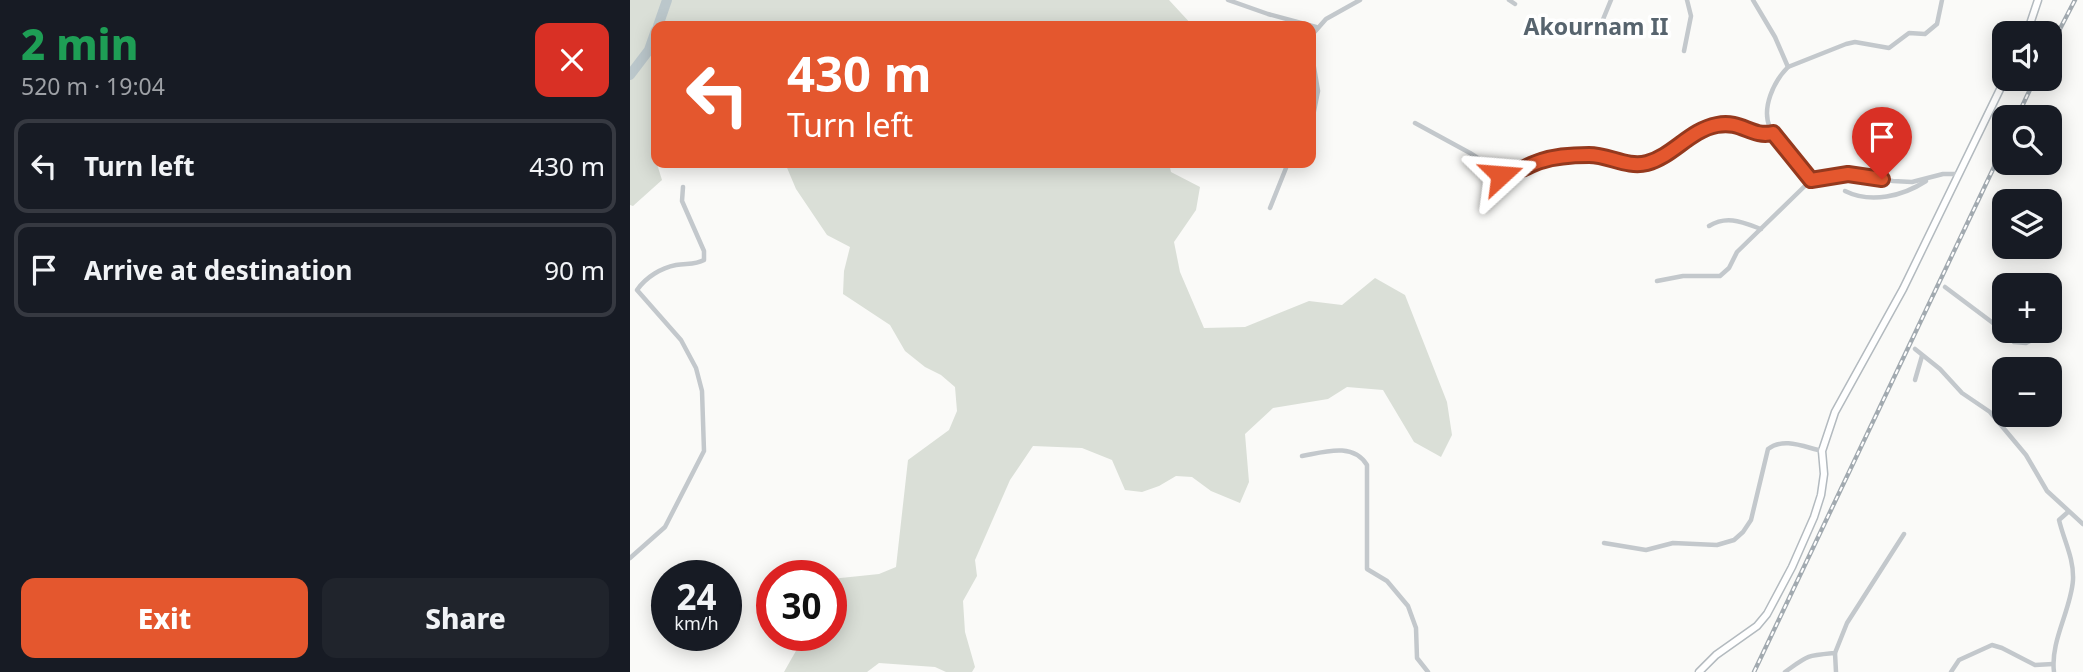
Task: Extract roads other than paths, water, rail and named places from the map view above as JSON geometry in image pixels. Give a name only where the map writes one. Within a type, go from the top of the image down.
[{"type":"street","points":[[1227,0],[1294,21]]},
{"type":"street","points":[[1317,27],[1360,0]]},
{"type":"street","points":[[1509,0],[1515,4]]},
{"type":"street","points":[[1597,34],[1611,0]]},
{"type":"street","points":[[1684,51],[1691,16],[1687,0]]},
{"type":"street","points":[[1753,0],[1775,37],[1788,67]]},
{"type":"street","points":[[1811,180],[1773,133],[1768,118],[1771,93],[1777,78],[1788,67],[1846,44],[1889,48],[1909,33],[1925,34],[1937,23],[1942,0]]},
{"type":"street","points":[[2031,21],[2038,0]]},
{"type":"street","points":[[1316,79],[1316,101]]},
{"type":"street","points":[[1699,672],[1716,654],[1749,633],[1767,614],[1792,567],[1821,495],[1824,474],[1822,451],[1846,390],[1903,289],[1999,91]]},
{"type":"street","points":[[1415,124],[1470,153],[1504,175],[1542,160],[1587,155],[1644,164],[1659,159],[1701,131],[1720,124],[1740,125],[1755,134],[1773,133]]},
{"type":"street","points":[[1270,208],[1286,168]]},
{"type":"street","points":[[1657,281],[1683,276],[1720,276],[1729,268],[1737,252],[1811,180],[1848,174],[1893,181],[1918,181],[1943,174],[1958,174]]},
{"type":"street","points":[[1845,191],[1857,196],[1883,197],[1918,187],[1933,177]]},
{"type":"street","points":[[630,558],[665,527],[704,451],[702,391],[696,368],[681,340],[637,290],[646,279],[664,268],[704,260],[704,251],[682,201],[683,187]]},
{"type":"street","points":[[1709,226],[1719,220],[1736,220],[1762,229]]},
{"type":"street","points":[[1945,287],[1992,322]]},
{"type":"street","points":[[1915,349],[1940,369],[1962,393],[1990,412],[2026,455],[2047,491],[2083,524]]},
{"type":"street","points":[[1915,380],[1922,356]]},
{"type":"street","points":[[1604,543],[1646,550],[1673,543],[1722,545],[1734,540],[1743,533],[1751,520],[1768,449],[1785,442],[1822,451]]},
{"type":"street","points":[[1302,456],[1347,451],[1356,453],[1367,465],[1367,569],[1387,581],[1408,606],[1416,628],[1417,658],[1428,672]]},
{"type":"street","points":[[2054,672],[2053,664],[2073,583],[2073,564],[2059,520],[2068,512]]},
{"type":"street","points":[[1836,672],[1835,653],[1847,623],[1903,534]]},
{"type":"street","points":[[1951,672],[1959,660],[1992,645],[2035,665],[2053,664]]},
{"type":"street","points":[[1785,672],[1803,657],[1835,653]]},
{"type":"waterway","points":[[660,21],[667,0]]},
{"type":"waterway","points":[[630,75],[651,44]]},
{"type":"railway","points":[[2062,25],[2075,0]]},
{"type":"railway","points":[[2023,105],[2029,91]]},
{"type":"railway","points":[[1754,672],[1992,171]]},
{"type":"district","name":"Akournam II","points":[[1596,26]]}]
